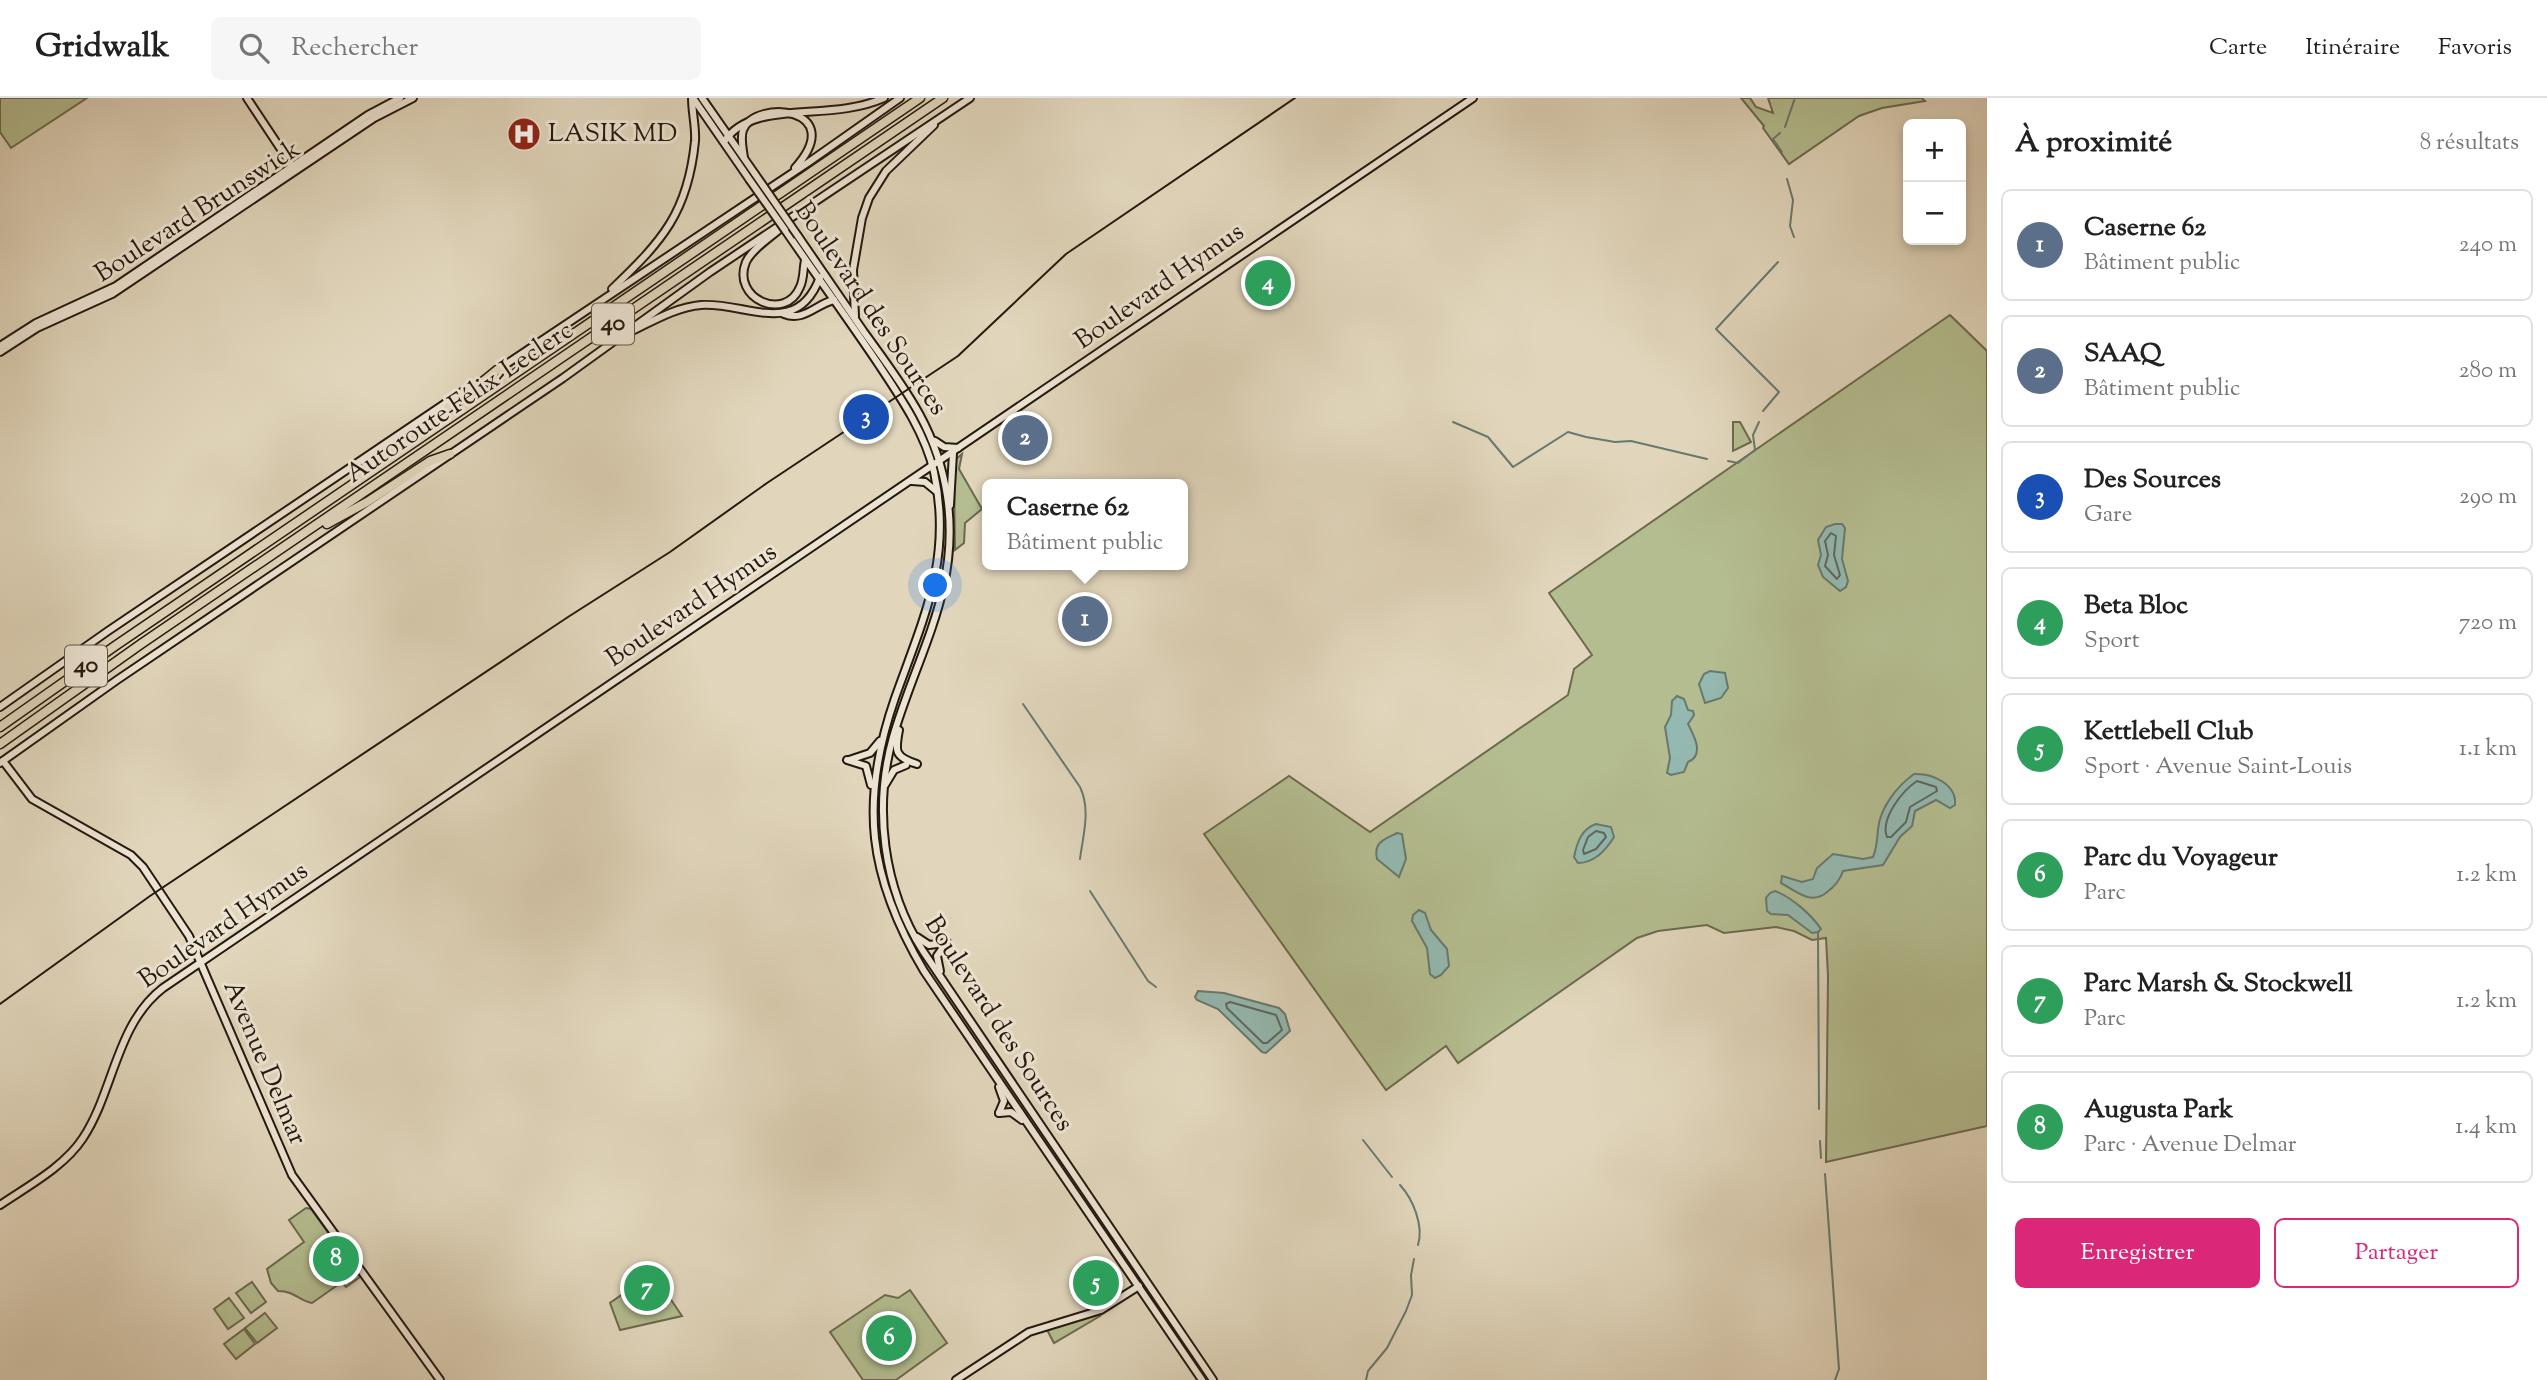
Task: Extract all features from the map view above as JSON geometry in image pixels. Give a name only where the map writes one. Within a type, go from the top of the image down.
[{"type":"highway","name":"Autoroute Félix-Leclerc","points":[[0,727],[920,98]]},
{"type":"highway","name":"Autoroute Félix-Leclerc","points":[[0,744],[943,98]]},
{"type":"highway","points":[[318,508],[384,454],[461,401],[498,370]]},
{"type":"highway","points":[[282,549],[367,502],[430,461],[450,454]]},
{"type":"main road","points":[[247,98],[294,169]]},
{"type":"main road","name":"Boulevard Brunswick","points":[[0,352],[37,328],[113,294],[373,112],[400,98]]},
{"type":"main road","name":"Boulevard Brunswick","points":[[0,346],[36,323],[116,286],[382,113],[413,98]]},
{"type":"main road","points":[[603,298],[653,249],[678,211],[685,195],[695,141],[693,98]]},
{"type":"main road","name":"Boulevard des Sources","points":[[693,98],[822,271],[910,396],[932,438],[940,461],[949,517],[950,548],[946,583],[891,745],[883,789],[882,816],[888,860],[899,900],[913,933],[945,983],[1213,1380]]},
{"type":"main road","name":"Boulevard des Sources","points":[[702,98],[744,158],[752,177]]},
{"type":"main road","points":[[820,103],[858,105],[884,98]]},
{"type":"main road","points":[[0,707],[108,631],[693,240],[900,98]]},
{"type":"main road","points":[[1,762],[117,680],[626,334],[647,316],[887,151],[970,98]]},
{"type":"main road","name":"Boulevard Hymus","points":[[0,1205],[60,1162],[78,1145],[89,1128],[131,1027],[141,1010],[159,991],[1473,98]]},
{"type":"main road","points":[[744,158],[742,132],[751,118],[774,109],[796,111],[810,122],[813,137],[805,157],[789,174]]},
{"type":"main road","points":[[855,319],[853,270],[869,198],[886,171],[943,116]]},
{"type":"main road","points":[[724,142],[734,122]]},
{"type":"main road","points":[[790,219],[749,257],[743,274],[748,291],[765,304],[778,305],[788,301],[795,296],[801,285],[805,260]]},
{"type":"main road","name":"Boulevard des Sources","points":[[795,238],[805,260],[911,415],[933,466],[938,495],[940,545],[934,587],[876,766],[873,797],[876,851],[881,880],[892,911],[924,971],[1202,1380]]},
{"type":"main road","points":[[626,334],[674,311],[696,305],[770,314],[792,311],[803,303],[820,279],[822,271]]},
{"type":"main road","points":[[782,314],[801,316],[834,300]]},
{"type":"main road","points":[[932,438],[941,446],[956,450],[949,517]]},
{"type":"main road","points":[[911,481],[928,483],[938,495]]},
{"type":"main road","points":[[905,704],[897,750],[900,758],[917,764]]},
{"type":"main road","points":[[873,797],[866,766],[847,760],[870,753],[884,737]]},
{"type":"main road","name":"Avenue Delmar","points":[[1,762],[29,797],[139,862],[187,933],[292,1175],[440,1380]]},
{"type":"main road","points":[[883,789],[893,771],[906,765]]},
{"type":"main road","points":[[913,933],[929,946],[947,942],[936,958],[945,983]]},
{"type":"main road","points":[[995,1076],[1004,1101],[999,1113],[1013,1113],[1030,1126]]},
{"type":"main road","points":[[956,1380],[1029,1332],[1101,1310],[1147,1280]]},
{"type":"green space","points":[[0,98],[87,98],[11,148],[0,132]]},
{"type":"green space","points":[[1741,98],[1750,98],[1756,107],[1773,113],[1768,98],[1922,98],[1925,101],[1882,108],[1859,116],[1789,164],[1764,126]]},
{"type":"green space","points":[[1950,315],[1987,351],[1987,1126],[1826,1162],[1826,938],[1812,940],[1794,931],[1776,927],[1724,933],[1707,925],[1658,931],[1637,938],[1458,1063],[1446,1046],[1386,1090],[1204,834],[1289,776],[1370,832],[1568,695],[1574,669],[1592,655],[1549,593]]},
{"type":"green space","points":[[1733,422],[1740,422],[1751,442],[1733,451]]},
{"type":"green space","points":[[962,454],[959,469],[982,509],[965,523],[964,543],[955,550],[954,470],[955,460]]},
{"type":"green space","points":[[306,1208],[311,1209],[360,1277],[346,1287],[342,1282],[312,1303],[278,1291],[271,1283],[267,1269],[304,1242],[289,1220]]},
{"type":"green space","points":[[653,1273],[682,1316],[620,1330],[610,1303]]},
{"type":"green space","points":[[252,1282],[266,1302],[251,1313],[236,1293]]},
{"type":"green space","points":[[910,1290],[947,1343],[896,1380],[863,1380],[830,1332],[885,1295],[898,1298]]},
{"type":"green space","points":[[229,1298],[244,1318],[228,1329],[214,1309]]},
{"type":"green space","points":[[265,1313],[277,1328],[257,1343],[245,1328]]},
{"type":"green space","points":[[1100,1316],[1054,1343],[1046,1328]]},
{"type":"green space","points":[[244,1329],[255,1344],[236,1359],[224,1344]]},
{"type":"water","points":[[1842,524],[1845,528],[1842,559],[1848,581],[1846,587],[1840,591],[1823,577],[1818,565],[1821,555],[1818,540],[1826,527]]},
{"type":"water","points":[[1710,671],[1725,673],[1728,688],[1721,698],[1705,703],[1699,684],[1704,674]]},
{"type":"water","points":[[1677,696],[1684,699],[1688,710],[1693,711],[1694,715],[1688,724],[1697,750],[1684,772],[1671,775],[1667,773],[1670,758],[1665,727],[1671,715],[1672,701]]},
{"type":"water","points":[[1914,774],[1928,775],[1942,781],[1952,791],[1955,805],[1950,808],[1936,800],[1915,811],[1912,826],[1900,837],[1883,865],[1843,871],[1834,886],[1820,896],[1803,896],[1781,883],[1782,876],[1802,882],[1813,879],[1817,868],[1833,854],[1863,859],[1873,857],[1879,821],[1886,806],[1901,785]]},
{"type":"water","points":[[1596,824],[1611,827],[1614,837],[1599,855],[1578,863],[1574,857],[1578,842],[1587,829]]},
{"type":"water","points":[[1397,833],[1402,834],[1406,859],[1399,877],[1377,859],[1376,853],[1381,842]]},
{"type":"water","points":[[1775,891],[1788,897],[1821,929],[1812,933],[1788,915],[1771,914],[1767,911],[1766,898]]},
{"type":"water","points":[[1419,910],[1425,913],[1431,930],[1447,949],[1449,966],[1435,978],[1430,974],[1427,948],[1412,921],[1413,915]]},
{"type":"water","points":[[1198,991],[1224,993],[1279,1008],[1285,1014],[1290,1031],[1266,1053],[1262,1052],[1218,1009],[1197,1000],[1195,997]]},
{"type":"waterway","points":[[1785,127],[1795,98]]},
{"type":"waterway","points":[[1780,133],[1773,139],[1782,152]]},
{"type":"waterway","points":[[1787,179],[1793,200],[1790,226],[1794,237]]},
{"type":"waterway","points":[[1763,411],[1779,392],[1716,329],[1778,262]]},
{"type":"waterway","points":[[1453,422],[1488,437],[1513,467],[1568,432],[1615,442],[1631,441],[1707,459]]},
{"type":"waterway","points":[[1728,461],[1738,463],[1755,450],[1753,435],[1759,422]]},
{"type":"waterway","points":[[1023,704],[1080,787],[1085,805],[1080,859]]},
{"type":"waterway","points":[[1090,891],[1148,981],[1156,987]]},
{"type":"waterway","points":[[1818,932],[1819,1109]]},
{"type":"waterway","points":[[1363,1140],[1392,1177]]},
{"type":"waterway","points":[[1820,1141],[1821,1158]]},
{"type":"waterway","points":[[1825,1174],[1839,1369],[1835,1380]]},
{"type":"waterway","points":[[1400,1185],[1416,1213],[1420,1230],[1418,1245]]},
{"type":"waterway","points":[[1366,1380],[1368,1371],[1387,1348],[1406,1311],[1412,1295],[1411,1275],[1414,1259]]},
{"type":"tram line","points":[[0,1004],[150,896],[670,552],[767,483],[958,356],[1066,254],[1295,98]]},
{"type":"place","name":"LASIK MD","points":[[524,134]]},
{"type":"place","name":"Beta Bloc","points":[[1268,283]]},
{"type":"place","name":"Des Sources","points":[[866,417]]},
{"type":"place","name":"SAAQ","points":[[1025,438]]},
{"type":"place","name":"Caserne 62","points":[[1085,619]]},
{"type":"place","name":"Augusta Park","points":[[336,1259]]},
{"type":"place","name":"Kettlebell Club","points":[[1096,1283]]},
{"type":"place","name":"Parc Marsh & Stockwell","points":[[647,1288]]},
{"type":"place","name":"Parc du Voyageur","points":[[889,1338]]}]
